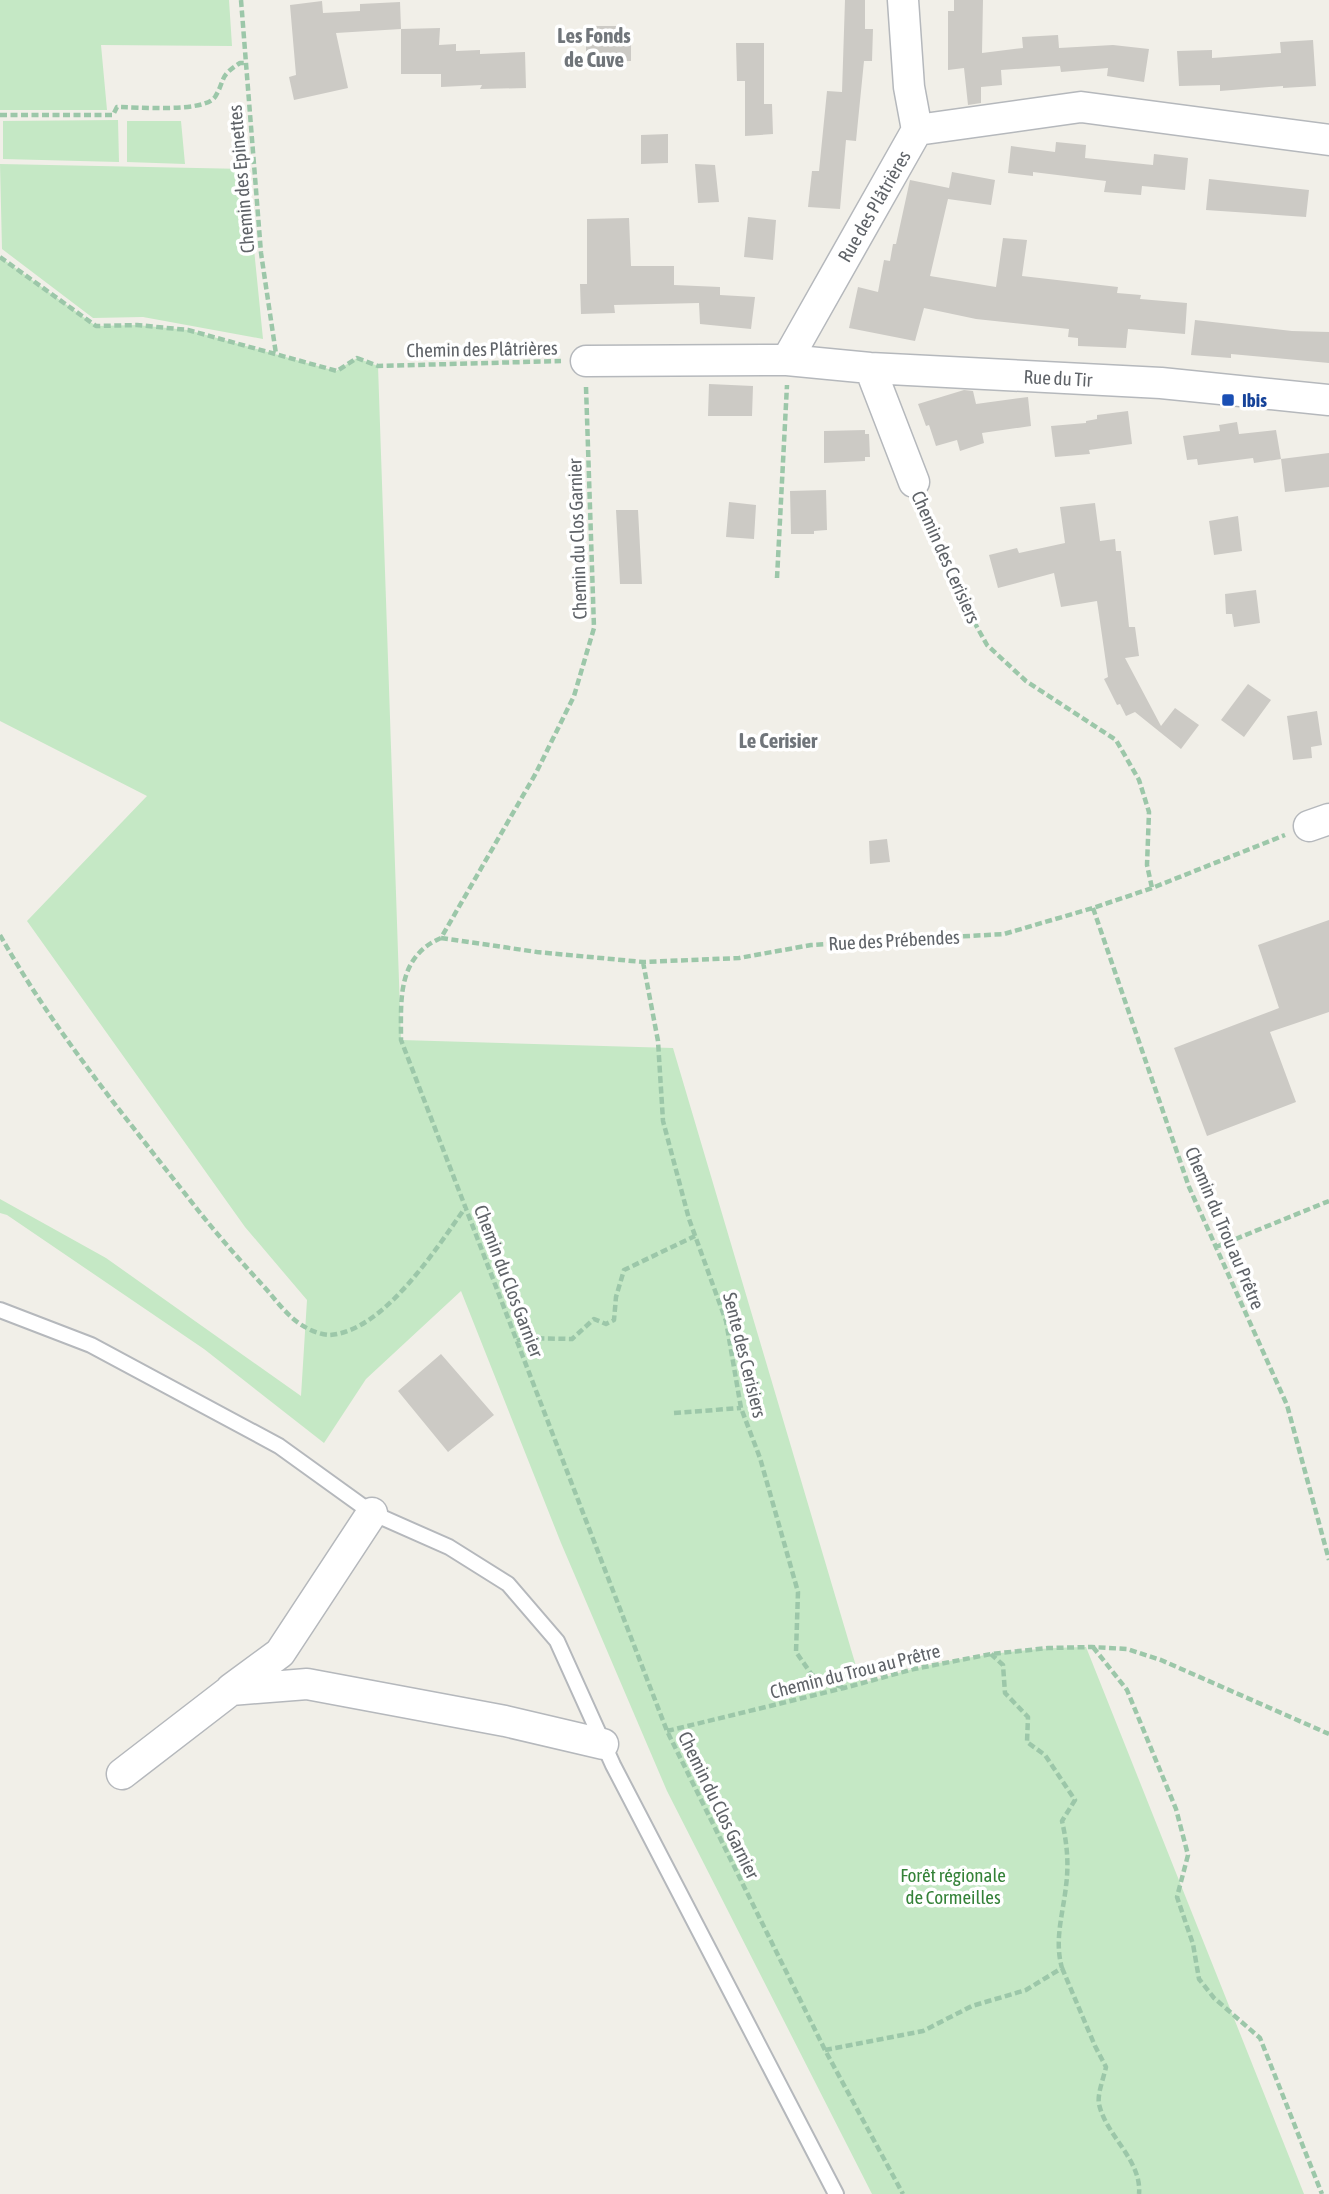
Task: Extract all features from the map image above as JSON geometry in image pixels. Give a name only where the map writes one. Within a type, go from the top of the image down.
[{"type":"street","points":[[903,0],[909,87],[917,130]]},
{"type":"street","name":"Rue des Plâtrières","points":[[787,359],[917,130],[1081,107],[1329,140]]},
{"type":"street","points":[[586,361],[787,359]]},
{"type":"street","name":"Rue du Tir","points":[[787,359],[870,368],[1161,383],[1329,400]]},
{"type":"street","name":"Chemin des Cerisiers","points":[[870,368],[914,482]]},
{"type":"street","points":[[122,1774],[280,1653],[372,1513]]},
{"type":"street","points":[[231,1690],[307,1684],[505,1721],[603,1744]]},
{"type":"lane","points":[[0,1310],[91,1345],[279,1446],[372,1513],[449,1547],[508,1584],[557,1642],[603,1744],[836,2194]]},
{"type":"path","name":"Chemin des Epinettes","points":[[241,0],[261,253],[276,354]]},
{"type":"path","points":[[0,115],[113,116],[117,107],[189,107],[206,104],[214,99],[226,72],[240,62],[246,63]]},
{"type":"path","points":[[0,257],[96,326],[137,325],[188,330],[276,354]]},
{"type":"path","name":"Chemin des Plâtrières","points":[[276,354],[337,371],[357,358],[378,366],[586,361]]},
{"type":"path","points":[[777,578],[787,359]]},
{"type":"path","name":"Chemin du Clos Garnier","points":[[586,361],[594,628],[574,696],[536,773],[441,938],[426,944],[410,964],[400,991],[401,1040],[667,1731],[825,2050],[903,2194]]},
{"type":"path","name":"Chemin des Cerisiers","points":[[914,482],[968,611],[987,645],[1026,681],[1116,740],[1122,750],[1139,780],[1149,812],[1147,865],[1152,888]]},
{"type":"path","name":"Rue des Prébendes","points":[[441,938],[537,953],[642,962],[739,958],[811,945],[1004,934],[1152,888],[1319,822]]},
{"type":"path","name":"Chemin du Trou au Prêtre","points":[[1093,908],[1189,1187],[1287,1405],[1329,1560]]},
{"type":"path","points":[[0,935],[59,1028],[133,1128],[229,1248],[282,1307],[304,1327],[327,1335],[350,1331],[378,1314],[438,1246],[465,1207]]},
{"type":"path","name":"Sente des Cerisiers","points":[[642,962],[658,1041],[663,1121],[695,1236],[726,1321],[741,1408],[760,1458],[798,1592],[796,1652],[812,1675],[844,1688]]},
{"type":"path","points":[[1216,1247],[1329,1201]]},
{"type":"path","points":[[517,1342],[524,1338],[572,1339],[594,1319],[606,1324],[614,1320],[616,1297],[624,1270],[695,1236]]},
{"type":"path","points":[[674,1413],[741,1408]]},
{"type":"path","points":[[1093,1647],[1127,1690],[1175,1809],[1188,1855],[1177,1897],[1193,1944],[1199,1979],[1214,1998],[1260,2038],[1322,2194]]},
{"type":"path","name":"Chemin du Trou au Prêtre","points":[[667,1731],[914,1669],[991,1654],[1093,1647],[1127,1649],[1161,1660],[1329,1734]]},
{"type":"path","points":[[991,1654],[1003,1665],[1005,1693],[1028,1717],[1027,1742],[1045,1755],[1075,1800],[1062,1821],[1068,1849],[1067,1883],[1057,1951],[1106,2067],[1098,2102],[1110,2130],[1129,2157],[1140,2186],[1139,2194]]},
{"type":"path","points":[[825,2050],[923,2031],[972,2006],[1026,1990],[1062,1968]]},
{"type":"green space","points":[[0,0],[229,0],[232,46],[101,45],[107,110],[0,110]]},
{"type":"green space","points":[[118,120],[119,162],[3,159],[3,121]]},
{"type":"green space","points":[[127,121],[181,121],[185,164],[127,162]]},
{"type":"green space","points":[[0,164],[246,169],[263,339],[143,317],[93,318],[2,249]]},
{"type":"green space","name":"Forêt régionale de Cormeilles","points":[[0,257],[96,326],[137,325],[188,330],[336,371],[357,358],[378,366],[401,1040],[673,1048],[861,1683],[977,1656],[1086,1647],[1304,2194],[872,2194],[667,1791],[561,1543],[461,1291],[366,1379],[324,1443],[204,1349],[7,1215],[0,1213],[0,1199],[106,1258],[301,1396],[307,1300],[245,1227],[27,921],[147,796],[0,721]]},
{"type":"building","points":[[845,0],[865,0],[865,29],[873,29],[872,61],[864,61],[856,141],[846,140],[840,209],[808,207],[812,171],[819,171],[827,91],[842,92]]},
{"type":"building","points":[[954,0],[983,0],[982,53],[1023,48],[1022,37],[1058,35],[1059,48],[1113,45],[1149,49],[1144,82],[1107,76],[1108,68],[1061,72],[1060,66],[1001,70],[1002,85],[981,87],[981,103],[968,105],[964,68],[948,70],[948,11],[954,11]]},
{"type":"building","points":[[322,1],[323,13],[360,11],[360,4],[400,2],[401,29],[336,33],[348,88],[294,100],[289,77],[296,75],[290,5]]},
{"type":"building","points":[[586,26],[620,26],[619,32],[631,32],[631,61],[586,62]]},
{"type":"building","points":[[440,28],[439,45],[456,44],[456,51],[480,50],[480,54],[525,52],[526,88],[480,89],[482,85],[441,87],[441,74],[401,74],[401,29]]},
{"type":"building","points":[[1313,40],[1316,86],[1220,91],[1220,85],[1179,86],[1177,51],[1212,50],[1212,58],[1281,53],[1280,42]]},
{"type":"building","points":[[736,43],[764,43],[764,104],[772,104],[773,134],[745,136],[745,81],[737,81]]},
{"type":"building","points":[[668,134],[668,163],[641,164],[641,135]]},
{"type":"building","points":[[1056,142],[1086,145],[1085,158],[1153,165],[1154,154],[1188,158],[1185,190],[1142,186],[1141,195],[1104,192],[1106,181],[1033,172],[1033,176],[1008,173],[1011,146],[1055,152]]},
{"type":"building","points":[[695,164],[715,165],[719,202],[698,203]]},
{"type":"building","points":[[952,172],[995,180],[991,205],[948,199],[930,276],[996,287],[1003,238],[1027,240],[1022,276],[1118,287],[1117,293],[1141,295],[1140,299],[1187,303],[1185,334],[1128,329],[1126,348],[1078,346],[1078,338],[1068,337],[1069,329],[976,319],[924,308],[915,341],[849,328],[858,287],[878,292],[884,260],[890,261],[893,244],[896,244],[910,180],[949,188]]},
{"type":"building","points":[[1209,179],[1309,190],[1306,217],[1206,210]]},
{"type":"building","points":[[748,217],[776,220],[773,260],[744,257]]},
{"type":"building","points":[[629,218],[631,266],[674,266],[674,285],[720,287],[720,295],[755,297],[751,329],[700,324],[699,303],[614,305],[615,313],[581,314],[580,284],[587,284],[587,219]]},
{"type":"building","points":[[1195,320],[1292,331],[1329,332],[1329,363],[1231,354],[1231,358],[1191,355]]},
{"type":"building","points":[[709,384],[753,386],[752,416],[708,416]]},
{"type":"building","points":[[964,390],[973,391],[976,404],[1028,397],[1031,426],[982,433],[984,443],[960,451],[957,440],[936,446],[918,404]]},
{"type":"building","points":[[1128,411],[1132,444],[1089,450],[1090,454],[1055,457],[1051,426],[1086,423],[1097,419],[1097,415]]},
{"type":"building","points":[[1237,422],[1239,434],[1276,430],[1281,459],[1254,463],[1253,458],[1198,465],[1197,459],[1187,460],[1183,436],[1220,431],[1219,425]]},
{"type":"building","points":[[865,430],[865,434],[869,434],[870,457],[865,457],[865,461],[824,463],[824,431]]},
{"type":"building","points":[[1329,453],[1329,487],[1285,492],[1281,459]]},
{"type":"building","points":[[826,490],[827,530],[814,531],[814,534],[791,534],[790,491]]},
{"type":"building","points":[[729,502],[756,505],[754,539],[726,537]]},
{"type":"building","points":[[1095,503],[1100,541],[1115,539],[1116,551],[1121,551],[1129,627],[1135,627],[1139,656],[1125,658],[1161,726],[1175,708],[1199,725],[1181,749],[1135,712],[1126,716],[1120,704],[1117,705],[1104,679],[1108,677],[1097,601],[1061,607],[1054,573],[998,588],[989,555],[1017,548],[1019,553],[1065,543],[1060,507]]},
{"type":"building","points":[[616,510],[638,510],[642,584],[620,584]]},
{"type":"building","points":[[1238,516],[1242,551],[1214,555],[1209,521]]},
{"type":"building","points":[[1256,590],[1260,623],[1234,627],[1232,614],[1226,614],[1225,594]]},
{"type":"building","points":[[1248,684],[1271,700],[1244,737],[1221,720]]},
{"type":"building","points":[[1317,711],[1322,745],[1311,747],[1312,758],[1293,760],[1287,716]]},
{"type":"building","points":[[887,839],[890,862],[870,864],[869,841]]},
{"type":"building","points":[[1329,920],[1329,1012],[1270,1032],[1296,1102],[1207,1136],[1174,1048],[1279,1008],[1258,945]]},
{"type":"building","points":[[441,1354],[494,1415],[448,1452],[398,1391]]},
{"type":"place","name":"Ibis","points":[[1228,400]]},
{"type":"district","name":"Les Fonds de Cuve","points":[[594,47]]},
{"type":"district","name":"Le Cerisier","points":[[778,740]]}]
